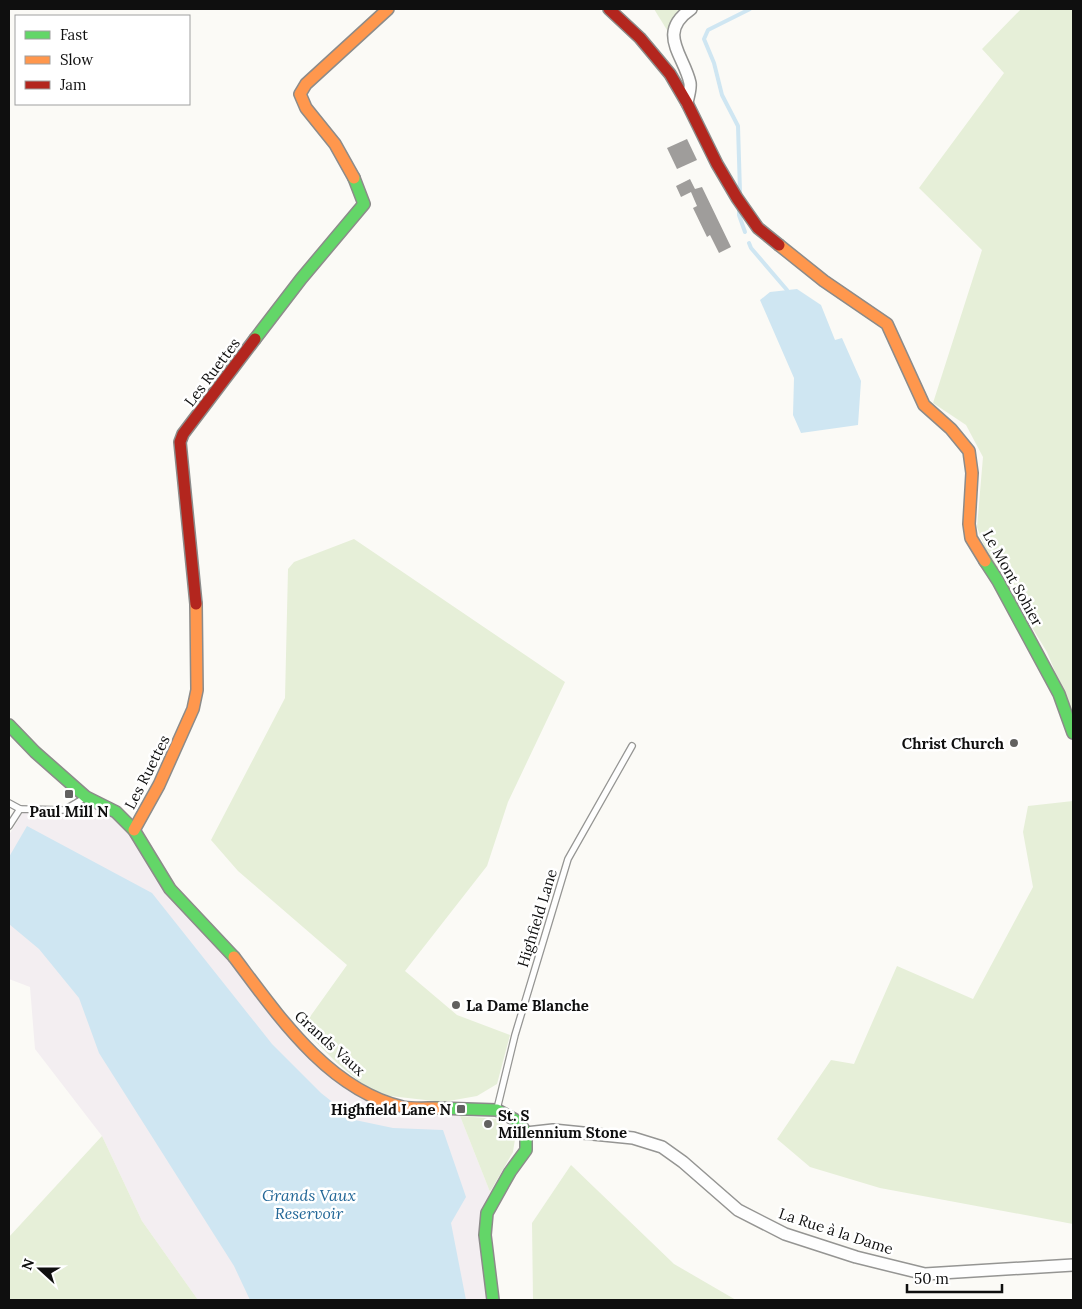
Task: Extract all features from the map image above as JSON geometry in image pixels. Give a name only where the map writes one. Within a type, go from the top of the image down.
[{"type":"street","name":"Les Ruettes","points":[[134,830],[159,785],[190,718],[196,690],[197,609],[180,442],[183,434],[240,358],[364,204],[360,191],[336,145],[303,106],[300,94],[312,78],[388,9]]},
{"type":"street","name":"Le Mont Sohier","points":[[610,9],[656,56],[670,74],[687,103],[717,164],[758,228],[824,281],[887,324],[924,405],[951,429],[969,451],[972,473],[969,524],[971,538],[998,581],[1060,694],[1073,733]]},
{"type":"street","points":[[687,103],[690,84],[674,43],[676,27],[684,15],[691,9]]},
{"type":"street","name":"Grands Vaux","points":[[9,725],[35,752],[86,797],[116,812],[134,830],[170,889],[233,956],[281,1019],[315,1055],[353,1086],[378,1100],[404,1106],[497,1110],[519,1122],[526,1133]]},
{"type":"street","name":"La Rue à la Dame","points":[[526,1133],[553,1130],[633,1138],[662,1147],[683,1162],[738,1210],[785,1234],[856,1257],[925,1274],[1073,1265]]},
{"type":"street","points":[[493,1300],[485,1235],[487,1213],[510,1172],[526,1150],[526,1133]]},
{"type":"lane","name":"Highfield Lane","points":[[497,1110],[515,1035],[568,859],[632,746]]},
{"type":"lane","points":[[9,803],[20,809],[64,810],[86,797]]},
{"type":"lane","points":[[9,826],[20,809]]},
{"type":"shaded area","name":"Grands Vaux Reservoir","points":[[81,806],[94,806],[118,820],[340,1083],[460,1116],[490,1192],[482,1212],[489,1300],[198,1300],[142,1221],[102,1136],[35,1049],[30,987],[9,979],[9,835],[23,812],[60,815]]},
{"type":"green space","points":[[654,9],[679,9],[667,30]]},
{"type":"green space","points":[[1021,9],[1073,9],[1073,716],[1047,652],[987,554],[977,527],[983,457],[966,425],[933,403],[982,250],[919,188],[1004,73],[982,49]]},
{"type":"green space","points":[[354,539],[565,682],[508,802],[487,866],[405,971],[457,1015],[510,1035],[497,1084],[477,1096],[443,1102],[390,1096],[366,1087],[337,1063],[302,1028],[347,965],[238,871],[211,840],[285,698],[288,569],[294,562]]},
{"type":"green space","points":[[1073,801],[1073,1224],[880,1188],[810,1167],[777,1139],[831,1060],[854,1064],[897,966],[973,999],[1033,887],[1023,832],[1028,806]]},
{"type":"green space","points":[[460,1116],[498,1119],[515,1139],[513,1152],[490,1192]]},
{"type":"green space","points":[[102,1136],[142,1221],[198,1300],[9,1300],[9,1237]]},
{"type":"green space","points":[[571,1165],[674,1264],[736,1300],[533,1300],[532,1223]]},
{"type":"water","points":[[797,289],[821,305],[835,340],[842,338],[861,381],[858,425],[801,433],[793,415],[794,378],[760,300],[770,292]]},
{"type":"water","name":"Grands Vaux Reservoir","points":[[27,826],[152,893],[272,1044],[321,1093],[355,1120],[393,1128],[443,1130],[466,1197],[451,1223],[466,1300],[250,1300],[234,1266],[99,1053],[79,998],[39,949],[9,924],[9,857]]},
{"type":"building","points":[[687,139],[697,160],[677,169],[667,148]]},
{"type":"building","points":[[690,179],[695,189],[702,187],[731,247],[719,253],[710,235],[707,237],[693,208],[697,206],[691,192],[681,197],[676,186]]},
{"type":"waterway","points":[[740,192],[738,126],[722,95],[714,63],[704,39],[708,30],[750,9]]},
{"type":"waterway","points":[[739,210],[745,232]]},
{"type":"waterway","points":[[749,243],[751,248],[787,290]]},
{"type":"traffic: fast","points":[[255,339],[301,279],[364,204],[354,178]]},
{"type":"traffic: fast","points":[[985,561],[998,581],[1059,694],[1073,733]]},
{"type":"traffic: fast","points":[[9,725],[35,752],[86,797],[116,812],[134,830],[170,889],[234,957]]},
{"type":"traffic: fast","points":[[437,1108],[497,1110],[519,1122],[526,1133],[526,1150],[510,1172],[487,1213],[485,1235],[493,1300]]},
{"type":"traffic: slow","points":[[354,178],[335,144],[306,108],[300,94],[306,84],[388,9]]},
{"type":"traffic: slow","points":[[779,245],[824,281],[887,324],[924,405],[951,429],[969,451],[972,473],[969,524],[971,538],[985,561]]},
{"type":"traffic: slow","points":[[134,830],[159,785],[193,709],[197,690],[196,604]]},
{"type":"traffic: slow","points":[[234,957],[287,1025],[306,1047],[328,1067],[351,1084],[376,1098],[403,1107],[437,1108]]},
{"type":"traffic: jam","points":[[609,9],[640,38],[670,74],[737,198],[758,228],[779,245]]},
{"type":"traffic: jam","points":[[196,604],[180,442],[183,434],[255,339]]},
{"type":"place","name":"Christ Church","points":[[1014,743]]},
{"type":"place","name":"Paul Mill N","points":[[69,794]]},
{"type":"place","name":"La Dame Blanche","points":[[456,1005]]},
{"type":"place","name":"Highfield Lane N","points":[[461,1109]]},
{"type":"place","name":"St. S Millennium Stone","points":[[488,1124]]}]
